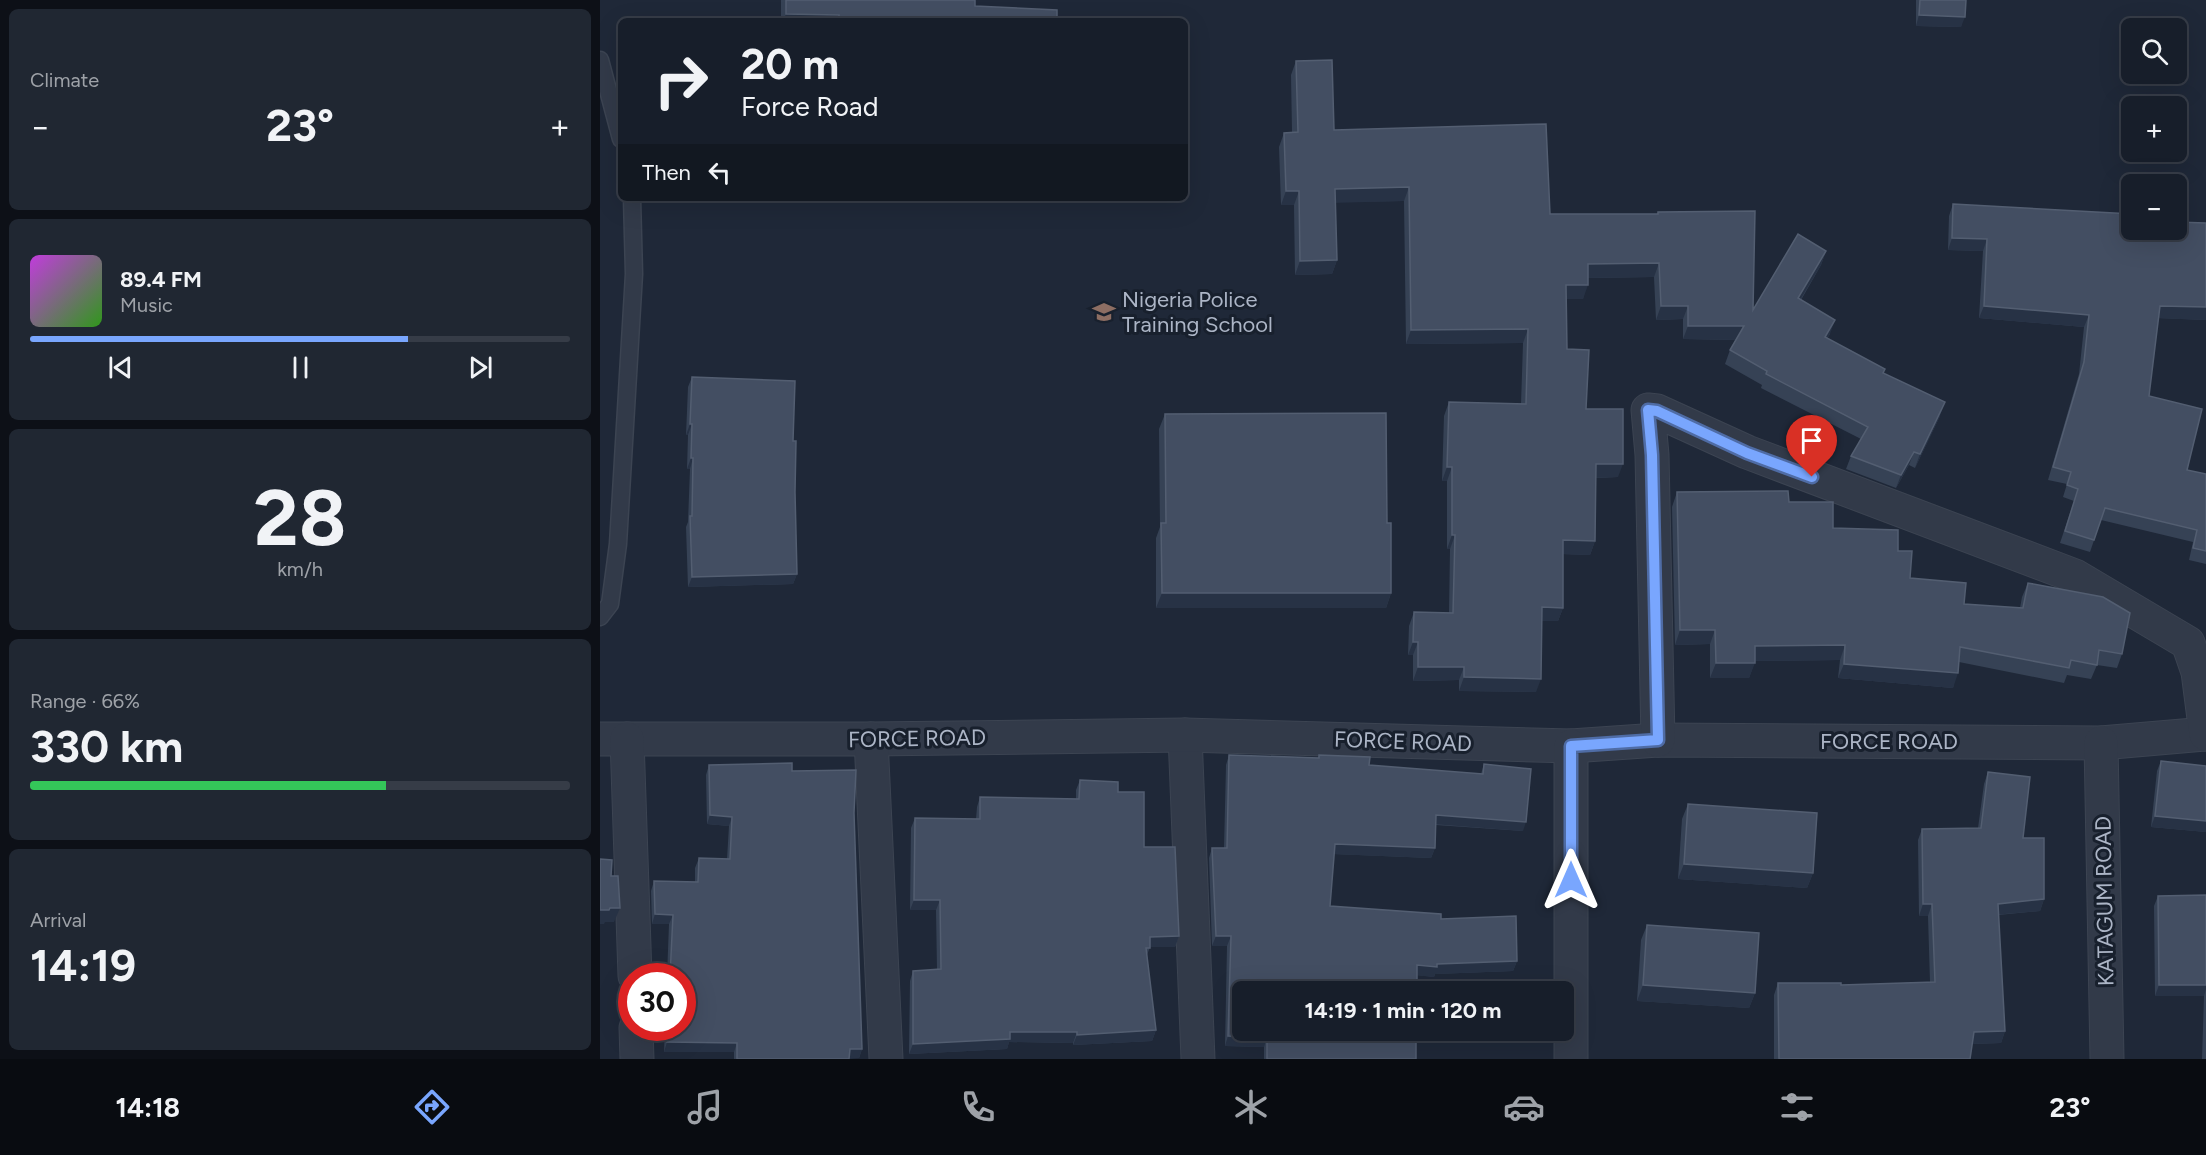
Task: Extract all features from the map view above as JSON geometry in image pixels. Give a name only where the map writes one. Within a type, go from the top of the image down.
[{"type":"street","points":[[1658,740],[1652,455],[1648,410],[1657,411],[1747,453],[2075,576],[2188,643],[2198,672],[2206,734]]},
{"type":"street","name":"FORCE ROAD","points":[[614,739],[872,739],[1185,735],[1571,746],[1658,740],[2101,743],[2206,734]]},
{"type":"street","points":[[1185,735],[1198,1059]]},
{"type":"street","points":[[614,739],[634,963]]},
{"type":"street","points":[[872,739],[886,1059]]},
{"type":"street","name":"KATAGUM ROAD","points":[[2101,743],[2107,1059]]},
{"type":"street","points":[[1571,746],[1571,1059]]},
{"type":"street","points":[[636,1041],[637,1059]]},
{"type":"lane","points":[[600,60],[606,107],[618,133]]},
{"type":"lane","points":[[600,617],[610,604],[618,544],[634,274],[632,201]]},
{"type":"building","points":[[786,0],[975,0],[975,6],[1057,10],[1057,18],[839,18],[839,15],[786,14]]},
{"type":"building","points":[[1920,0],[1966,0],[1965,17],[1919,15]]},
{"type":"building","points":[[1332,60],[1334,130],[1546,124],[1550,214],[1755,211],[1753,310],[1798,234],[1826,251],[1798,298],[1835,320],[1825,337],[1885,369],[1883,373],[1945,402],[1920,454],[1914,452],[1901,475],[1851,456],[1868,427],[1766,374],[1767,371],[1730,350],[1744,326],[1688,326],[1688,306],[1661,306],[1659,263],[1588,264],[1588,285],[1566,285],[1567,349],[1589,350],[1586,409],[1623,409],[1623,464],[1596,464],[1595,541],[1563,540],[1563,608],[1542,607],[1541,679],[1464,677],[1464,667],[1418,667],[1418,642],[1413,642],[1414,612],[1453,613],[1455,535],[1452,535],[1452,467],[1447,467],[1449,402],[1526,404],[1528,329],[1411,330],[1409,187],[1335,189],[1337,260],[1300,261],[1299,191],[1286,191],[1284,133],[1298,132],[1296,61]]},
{"type":"building","points":[[1953,204],[2121,213],[2121,240],[2187,240],[2187,222],[2206,223],[2206,307],[2160,306],[2149,396],[2202,409],[2187,470],[2206,474],[2206,551],[2193,548],[2197,530],[2105,508],[2094,540],[2065,531],[2078,489],[2067,485],[2071,472],[2053,467],[2084,362],[2089,315],[1984,306],[1987,239],[1952,238]]},
{"type":"building","points":[[692,377],[795,381],[793,441],[796,441],[797,574],[692,577],[690,516],[692,516],[693,458],[691,458],[692,424],[690,424]]},
{"type":"building","points":[[1386,413],[1387,523],[1391,523],[1391,593],[1162,593],[1161,523],[1166,523],[1165,414]]},
{"type":"building","points":[[1788,491],[1789,502],[1833,502],[1833,528],[1898,530],[1898,551],[1912,551],[1910,578],[1966,583],[1964,604],[2023,608],[2028,583],[2103,597],[2130,613],[2122,654],[2099,650],[2097,665],[2071,660],[2069,668],[1960,647],[1958,673],[1844,664],[1845,645],[1755,646],[1755,663],[1716,663],[1715,630],[1680,630],[1677,492]]},
{"type":"building","points":[[1229,755],[1370,757],[1369,765],[1483,774],[1484,764],[1531,769],[1526,822],[1436,815],[1435,848],[1335,844],[1330,906],[1441,914],[1441,919],[1516,916],[1517,961],[1437,964],[1437,967],[1417,965],[1417,981],[1232,981],[1232,1036],[1228,1036],[1231,936],[1216,936],[1212,848],[1227,848]]},
{"type":"building","points":[[2161,761],[2206,766],[2206,821],[2155,816]]},
{"type":"building","points":[[792,763],[792,771],[856,770],[854,813],[862,1049],[850,1049],[849,1059],[737,1059],[737,1043],[667,1042],[696,1041],[696,963],[671,963],[673,915],[655,914],[654,881],[698,882],[699,858],[730,859],[732,817],[710,815],[709,765]]},
{"type":"building","points":[[1988,772],[2030,777],[2023,838],[2044,838],[2044,899],[1998,904],[2005,1031],[1974,1032],[1970,1059],[1779,1059],[1778,983],[1841,983],[1841,985],[1935,982],[1932,904],[1923,904],[1922,829],[1981,828]]},
{"type":"building","points":[[1080,780],[1118,782],[1118,792],[1144,792],[1144,847],[1175,847],[1179,936],[1150,937],[1150,948],[1146,948],[1156,1030],[1077,1035],[1077,1032],[1010,1032],[1010,1039],[913,1044],[913,971],[941,969],[940,900],[914,900],[915,818],[980,819],[980,797],[1079,799]]},
{"type":"building","points":[[1688,804],[1817,813],[1813,873],[1684,864]]},
{"type":"building","points":[[600,859],[612,860],[611,876],[618,876],[620,908],[600,910]]},
{"type":"building","points":[[2206,895],[2206,985],[2159,985],[2158,896]]},
{"type":"building","points":[[1647,925],[1759,933],[1755,993],[1643,985]]},
{"type":"building","points":[[1267,1041],[1416,1041],[1416,1059],[1267,1059]]},
{"type":"place","name":"Nigeria Police Training School","points":[[1104,312]]},
{"type":"route","points":[[1571,880],[1571,746],[1658,740],[1652,455],[1648,410],[1657,411],[1747,453],[1812,477]]}]
